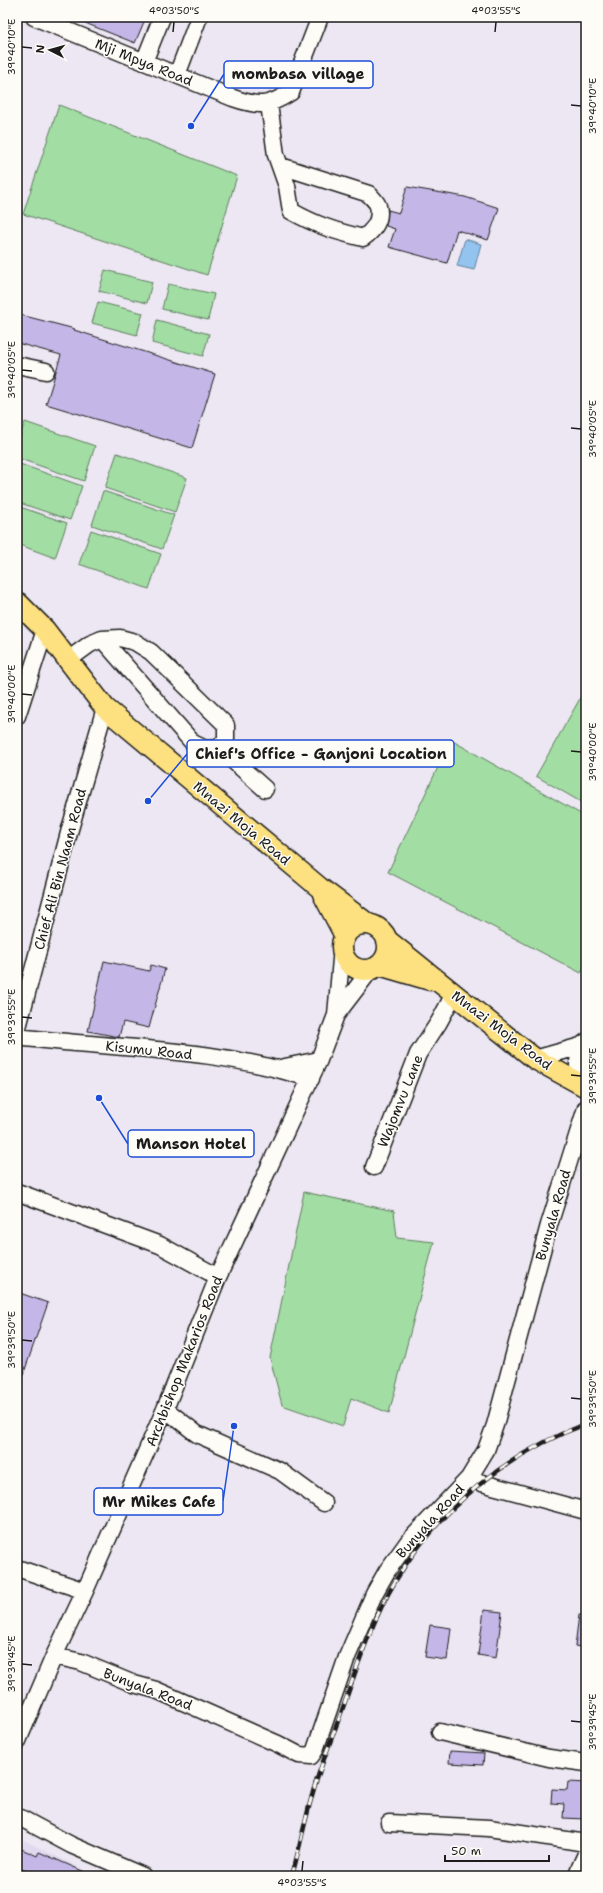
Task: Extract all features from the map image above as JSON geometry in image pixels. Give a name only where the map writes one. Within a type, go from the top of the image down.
[{"type":"main road","name":"Mnazi Moja Road","points":[[17,602],[44,630],[105,708],[320,888],[368,924]]},
{"type":"main road","points":[[320,888],[344,942],[347,961],[352,966],[365,970],[376,966],[386,954],[387,940],[383,932],[376,926],[368,924],[355,926],[344,942]]},
{"type":"main road","name":"Mnazi Moja Road","points":[[387,940],[536,1059],[584,1086]]},
{"type":"main road","points":[[376,966],[447,989]]},
{"type":"street","name":"Mji Mpya Road","points":[[34,17],[252,104],[269,104]]},
{"type":"street","points":[[144,62],[162,17]]},
{"type":"street","points":[[177,75],[199,17]]},
{"type":"street","points":[[281,166],[369,194],[378,205],[379,218],[372,232],[362,238],[342,233],[314,224],[291,211],[287,186],[276,155],[269,104],[291,92],[320,17]]},
{"type":"street","points":[[17,365],[46,371]]},
{"type":"street","points":[[17,716],[44,630]]},
{"type":"street","points":[[68,660],[90,644],[102,639],[120,638],[135,642],[151,652],[226,725],[226,739],[219,748]]},
{"type":"street","points":[[102,639],[193,743],[206,749],[219,748],[265,789]]},
{"type":"street","name":"Chief Ali Bin Naam Road","points":[[17,1031],[70,829],[105,708]]},
{"type":"street","points":[[336,1015],[344,942]]},
{"type":"street","points":[[336,1015],[376,966]]},
{"type":"street","name":"Wajomvu Lane","points":[[374,1167],[418,1054],[439,1022],[447,989]]},
{"type":"street","name":"Archbishop Makarios Road","points":[[17,1743],[54,1656],[85,1591],[165,1409],[218,1277],[311,1079],[336,1015]]},
{"type":"street","name":"Kisumu Road","points":[[17,1037],[207,1056],[280,1068],[311,1079]]},
{"type":"street","points":[[536,1059],[583,1044]]},
{"type":"street","points":[[583,1044],[578,1056],[577,1067],[584,1086]]},
{"type":"street","name":"Kisumu Road","points":[[280,1068],[319,1060]]},
{"type":"street","name":"Bunyala Road","points":[[54,1656],[81,1662],[134,1684],[156,1690],[278,1744],[299,1755],[311,1756],[318,1743],[348,1657],[374,1594],[387,1571],[408,1542],[469,1478],[486,1450],[495,1425],[549,1224],[586,1108]]},
{"type":"street","points":[[17,1192],[160,1245],[218,1277]]},
{"type":"street","points":[[165,1409],[196,1434],[280,1471],[324,1503]]},
{"type":"street","points":[[469,1478],[482,1483],[586,1511]]},
{"type":"street","points":[[17,1568],[85,1591]]},
{"type":"street","name":"Archbishop Makarios Road","points":[[17,1726],[32,1707]]},
{"type":"street","points":[[440,1732],[549,1758],[586,1763]]},
{"type":"street","points":[[18,1818],[71,1845],[143,1876]]},
{"type":"street","points":[[389,1823],[490,1828],[586,1843]]},
{"type":"street","points":[[576,1876],[586,1854]]},
{"type":"shaded area","points":[[17,1837],[96,1876],[17,1876]]},
{"type":"green space","points":[[59,105],[237,176],[207,275],[23,214]]},
{"type":"green space","points":[[105,270],[152,282],[147,303],[99,291]]},
{"type":"green space","points":[[168,284],[214,294],[208,320],[162,309]]},
{"type":"green space","points":[[98,302],[143,313],[137,335],[92,323]]},
{"type":"green space","points":[[157,320],[209,334],[203,356],[152,343]]},
{"type":"green space","points":[[25,422],[95,446],[84,481],[17,458],[17,445]]},
{"type":"green space","points":[[117,453],[187,478],[175,512],[105,488]]},
{"type":"green space","points":[[17,463],[82,486],[70,520],[17,502]]},
{"type":"green space","points":[[103,491],[174,515],[162,549],[92,525]]},
{"type":"green space","points":[[17,506],[67,523],[55,558],[17,544]]},
{"type":"green space","points":[[91,530],[161,554],[149,589],[79,564]]},
{"type":"green space","points":[[586,688],[586,805],[536,776]]},
{"type":"green space","points":[[451,740],[586,817],[586,963],[581,973],[388,872]]},
{"type":"green space","points":[[304,1192],[394,1211],[397,1238],[434,1242],[389,1413],[351,1398],[343,1426],[282,1405],[270,1358]]},
{"type":"water","points":[[465,239],[481,244],[474,270],[457,266]]},
{"type":"building","points":[[70,17],[146,17],[135,43]]},
{"type":"building","points":[[407,187],[465,197],[499,208],[488,240],[457,230],[447,263],[389,247],[395,229],[386,226],[388,210],[399,213]]},
{"type":"building","points":[[17,314],[75,329],[74,330],[215,374],[192,448],[46,404],[61,355],[17,343]]},
{"type":"building","points":[[104,961],[149,971],[151,965],[165,969],[149,1028],[123,1022],[119,1037],[88,1031]]},
{"type":"building","points":[[17,1292],[48,1303],[19,1387],[17,1387]]},
{"type":"building","points":[[484,1610],[502,1612],[496,1658],[478,1655]]},
{"type":"building","points":[[579,1615],[586,1615],[586,1648],[575,1646]]},
{"type":"building","points":[[430,1625],[451,1628],[447,1660],[425,1657]]},
{"type":"building","points":[[450,1751],[484,1753],[483,1765],[449,1763]]},
{"type":"building","points":[[568,1782],[586,1783],[586,1819],[563,1818],[564,1804],[551,1803],[552,1789],[567,1790]]},
{"type":"building","points":[[17,1847],[37,1856],[39,1852],[94,1876],[38,1876],[17,1867]]},
{"type":"railway","points":[[292,1876],[312,1796],[322,1764],[367,1640],[380,1609],[396,1580],[413,1554],[433,1530],[454,1507],[478,1486],[503,1467],[530,1450],[557,1436],[586,1424]]},
{"type":"place","name":"mombasa village","points":[[191,126]]},
{"type":"place","name":"Chief's Office - Ganjoni Location","points":[[148,801]]},
{"type":"place","name":"Manson Hotel","points":[[99,1098]]},
{"type":"place","name":"Mr Mikes Cafe","points":[[234,1426]]}]
